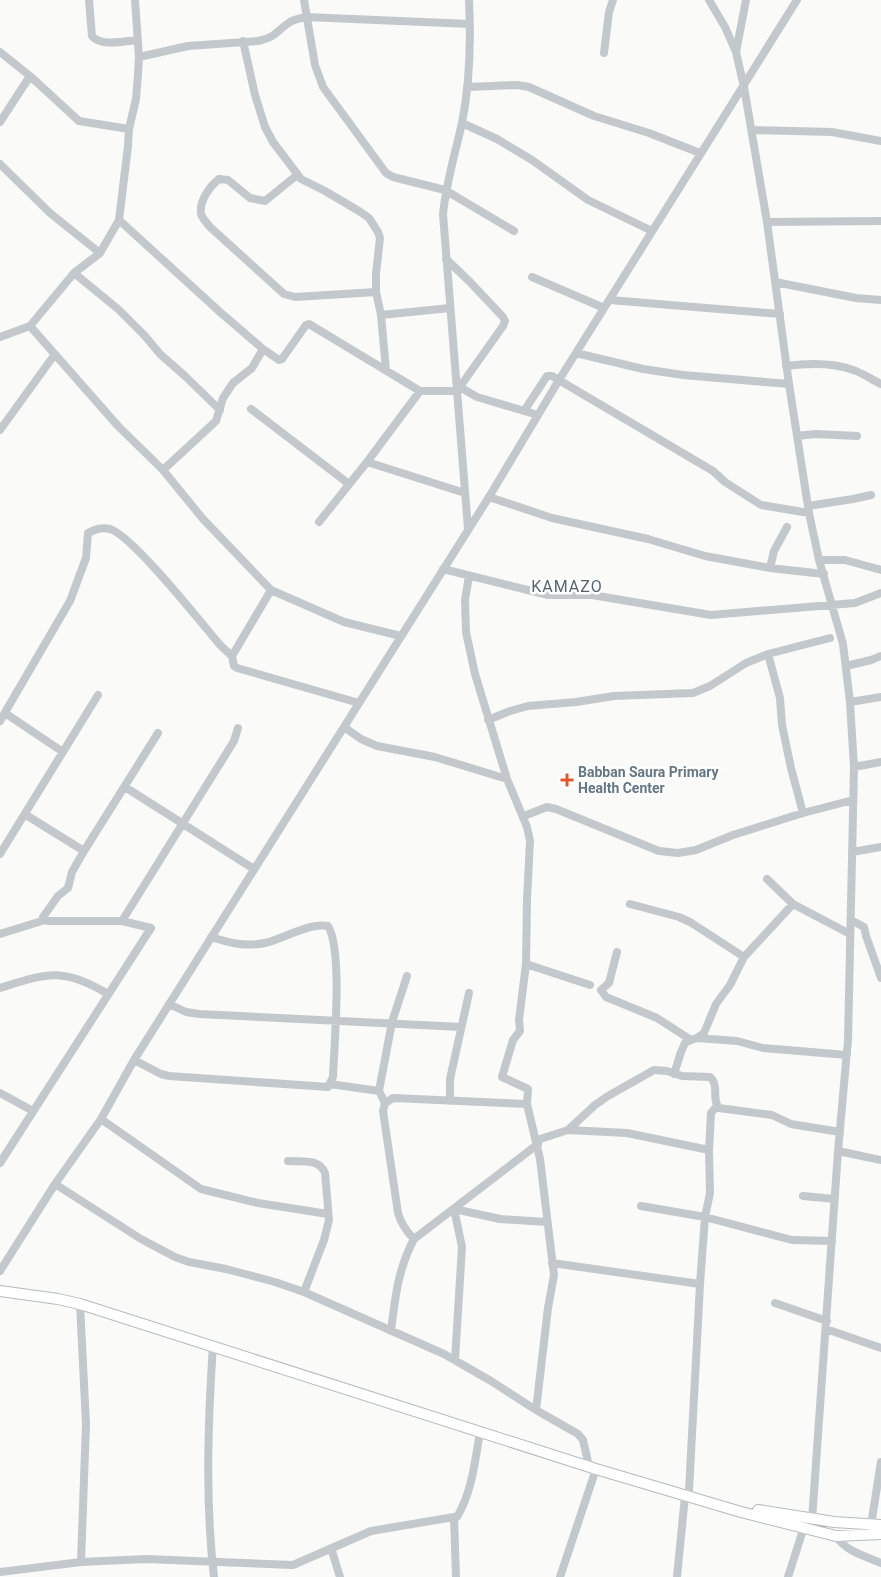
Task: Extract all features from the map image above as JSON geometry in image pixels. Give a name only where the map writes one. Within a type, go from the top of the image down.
[{"type":"main road","points":[[0,1285],[62,1294],[126,1310],[459,1423],[480,1432],[596,1469],[808,1524],[836,1536],[881,1534]]},
{"type":"main road","points":[[0,1291],[80,1304],[687,1493]]},
{"type":"main road","points":[[808,1524],[876,1525]]},
{"type":"street","points":[[89,0],[92,36],[95,40],[101,42],[138,40]]},
{"type":"street","points":[[0,337],[30,326],[74,273],[100,253],[120,220],[129,130],[136,99],[139,57],[136,0]]},
{"type":"street","points":[[304,0],[315,65],[323,87],[386,173],[393,177],[445,190],[514,230]]},
{"type":"street","points":[[468,530],[443,214],[445,190],[462,123],[467,87],[470,24],[469,0]]},
{"type":"street","points":[[604,53],[613,0]]},
{"type":"street","points":[[709,0],[725,27],[736,52],[744,87],[767,222],[788,384],[808,510],[843,644],[850,702],[854,767],[846,1055],[826,1325],[808,1524],[788,1577]]},
{"type":"street","points":[[736,52],[746,0]]},
{"type":"street","points":[[0,1272],[55,1184],[101,1119],[134,1060],[489,497],[559,380],[797,0]]},
{"type":"street","points":[[139,57],[188,46],[268,39],[275,36],[291,21],[306,17],[470,24]]},
{"type":"street","points":[[243,41],[255,95],[265,127],[273,142],[301,179],[325,191],[369,218],[380,238],[376,292],[381,315],[386,370]]},
{"type":"street","points":[[0,52],[30,76],[79,121],[129,130]]},
{"type":"street","points":[[0,122],[30,76]]},
{"type":"street","points":[[467,87],[517,85],[529,87],[594,116],[649,133],[700,153]]},
{"type":"street","points":[[462,123],[497,139],[532,160],[588,200],[652,231]]},
{"type":"street","points":[[752,130],[832,132],[881,141]]},
{"type":"street","points":[[0,164],[50,213],[100,253]]},
{"type":"street","points":[[298,175],[265,201],[250,198],[228,180],[219,179],[206,195],[201,215],[210,227],[284,294],[295,296],[376,292]]},
{"type":"street","points":[[120,220],[220,312],[262,348],[281,360],[306,325],[309,324],[420,390],[458,389],[477,397],[538,416]]},
{"type":"street","points":[[767,222],[881,221]]},
{"type":"street","points":[[446,259],[470,282],[505,321],[504,326],[458,389]]},
{"type":"street","points":[[74,273],[118,309],[160,354],[220,410]]},
{"type":"street","points":[[532,277],[604,308]]},
{"type":"street","points":[[775,282],[856,298],[881,300]]},
{"type":"street","points":[[610,300],[780,314]]},
{"type":"street","points":[[381,315],[450,308]]},
{"type":"street","points":[[30,326],[118,426],[163,470],[203,519],[271,590],[344,622],[401,636]]},
{"type":"street","points":[[163,470],[216,421],[222,398],[233,383],[252,368],[262,348]]},
{"type":"street","points":[[576,353],[683,375],[788,384]]},
{"type":"street","points":[[0,430],[55,354]]},
{"type":"street","points":[[786,366],[806,363],[833,366],[853,370],[881,384]]},
{"type":"street","points":[[524,411],[547,376],[552,376],[714,471],[726,482],[761,505],[808,510],[871,495]]},
{"type":"street","points":[[319,522],[367,462],[420,390]]},
{"type":"street","points":[[251,409],[349,484]]},
{"type":"street","points":[[797,436],[816,434],[857,436]]},
{"type":"street","points":[[367,462],[465,493]]},
{"type":"street","points":[[489,497],[552,518],[648,539],[705,556],[770,568],[824,574]]},
{"type":"street","points":[[770,568],[774,551],[787,527]]},
{"type":"street","points":[[0,721],[70,601],[86,558],[88,533],[98,528],[111,529],[132,545],[220,646],[232,656]]},
{"type":"street","points":[[820,560],[826,558],[845,560],[881,570]]},
{"type":"street","points":[[443,569],[548,595],[592,596],[711,615],[855,603],[881,593]]},
{"type":"street","points":[[469,576],[465,600],[466,632],[475,674],[507,779],[524,816],[530,841],[526,964],[519,1020],[520,1031],[512,1040],[502,1077],[528,1089],[527,1104],[537,1142],[552,1263],[553,1286],[548,1308],[536,1410]]},
{"type":"street","points":[[271,590],[232,656],[232,662],[236,668],[359,703]]},
{"type":"street","points":[[488,720],[528,706],[576,702],[614,696],[693,692],[710,686],[746,663],[768,654],[830,638]]},
{"type":"street","points":[[768,654],[780,698],[782,725],[803,813]]},
{"type":"street","points":[[846,666],[881,656]]},
{"type":"street","points":[[0,854],[26,815],[98,695]]},
{"type":"street","points":[[850,702],[881,697]]},
{"type":"street","points":[[5,713],[64,752]]},
{"type":"street","points":[[344,727],[366,742],[376,746],[435,757],[507,779]]},
{"type":"street","points":[[122,921],[234,741],[238,728]]},
{"type":"street","points":[[45,920],[44,914],[58,896],[68,888],[72,872],[158,733]]},
{"type":"street","points":[[854,767],[881,762]]},
{"type":"street","points":[[125,787],[254,869]]},
{"type":"street","points":[[524,816],[547,807],[556,809],[659,851],[678,853],[696,850],[733,835],[803,813],[853,800]]},
{"type":"street","points":[[26,815],[84,852]]},
{"type":"street","points":[[852,852],[881,847]]},
{"type":"street","points":[[767,879],[793,904],[850,934]]},
{"type":"street","points":[[630,904],[680,917],[744,957]]},
{"type":"street","points":[[674,1074],[680,1052],[685,1043],[704,1033],[716,1004],[730,986],[744,957],[793,904]]},
{"type":"street","points":[[0,934],[45,920],[122,921],[151,928],[0,1162]]},
{"type":"street","points":[[851,920],[864,927],[881,978]]},
{"type":"street","points":[[134,1060],[161,1074],[169,1076],[301,1086],[328,1087],[330,1084],[333,1077],[336,1022],[335,946],[328,926],[319,925],[265,943],[248,945],[235,945],[211,937]]},
{"type":"street","points":[[617,952],[609,983],[602,990],[606,997],[657,1018],[694,1039],[737,1041],[763,1048],[846,1055]]},
{"type":"street","points":[[526,964],[590,985]]},
{"type":"street","points":[[0,988],[33,977],[57,974],[70,976],[108,994]]},
{"type":"street","points":[[406,976],[392,1022],[380,1091],[385,1102],[383,1110],[398,1213],[403,1227],[414,1239]]},
{"type":"street","points":[[450,1101],[450,1080],[469,993]]},
{"type":"street","points":[[169,1004],[186,1012],[199,1014],[336,1022],[392,1022],[461,1027]]},
{"type":"street","points":[[391,1331],[398,1280],[414,1239],[537,1142],[568,1130],[595,1105],[654,1070],[710,1077],[715,1084],[716,1107],[711,1113],[709,1150],[710,1192],[700,1284],[687,1493],[677,1577]]},
{"type":"street","points":[[330,1084],[380,1091]]},
{"type":"street","points":[[0,1093],[33,1111]]},
{"type":"street","points":[[385,1102],[393,1098],[527,1104]]},
{"type":"street","points":[[716,1107],[772,1115],[791,1124],[840,1132]]},
{"type":"street","points":[[101,1119],[201,1189],[258,1203],[328,1214]]},
{"type":"street","points":[[568,1130],[627,1132],[709,1150]]},
{"type":"street","points":[[838,1151],[881,1160]]},
{"type":"street","points":[[288,1162],[318,1163],[323,1167],[325,1173],[329,1220],[324,1240],[304,1292]]},
{"type":"street","points":[[55,1184],[141,1239],[175,1257],[274,1282],[304,1292],[455,1360],[578,1434],[582,1440],[588,1462]]},
{"type":"street","points":[[804,1196],[835,1199]]},
{"type":"street","points":[[641,1206],[706,1217],[792,1240],[832,1241]]},
{"type":"street","points":[[454,1209],[500,1219],[547,1222]]},
{"type":"street","points":[[454,1209],[462,1247],[455,1360]]},
{"type":"street","points":[[552,1263],[700,1284]]},
{"type":"street","points":[[775,1303],[881,1348]]},
{"type":"street","points":[[80,1304],[86,1424],[81,1562]]},
{"type":"street","points":[[213,1345],[209,1404],[209,1467],[214,1577]]},
{"type":"street","points":[[2,1574],[81,1562],[146,1560],[293,1565],[371,1531],[457,1518],[473,1475],[480,1432]]},
{"type":"street","points":[[876,1525],[881,1462]]},
{"type":"street","points":[[560,1577],[596,1469]]},
{"type":"street","points":[[454,1517],[456,1577]]},
{"type":"street","points":[[836,1536],[849,1549],[881,1563]]},
{"type":"street","points":[[331,1548],[340,1577]]},
{"type":"place","name":"Babban Saura Primary Health Center","points":[[567,780]]},
{"type":"district","name":"KAMAZO","points":[[567,586]]}]
